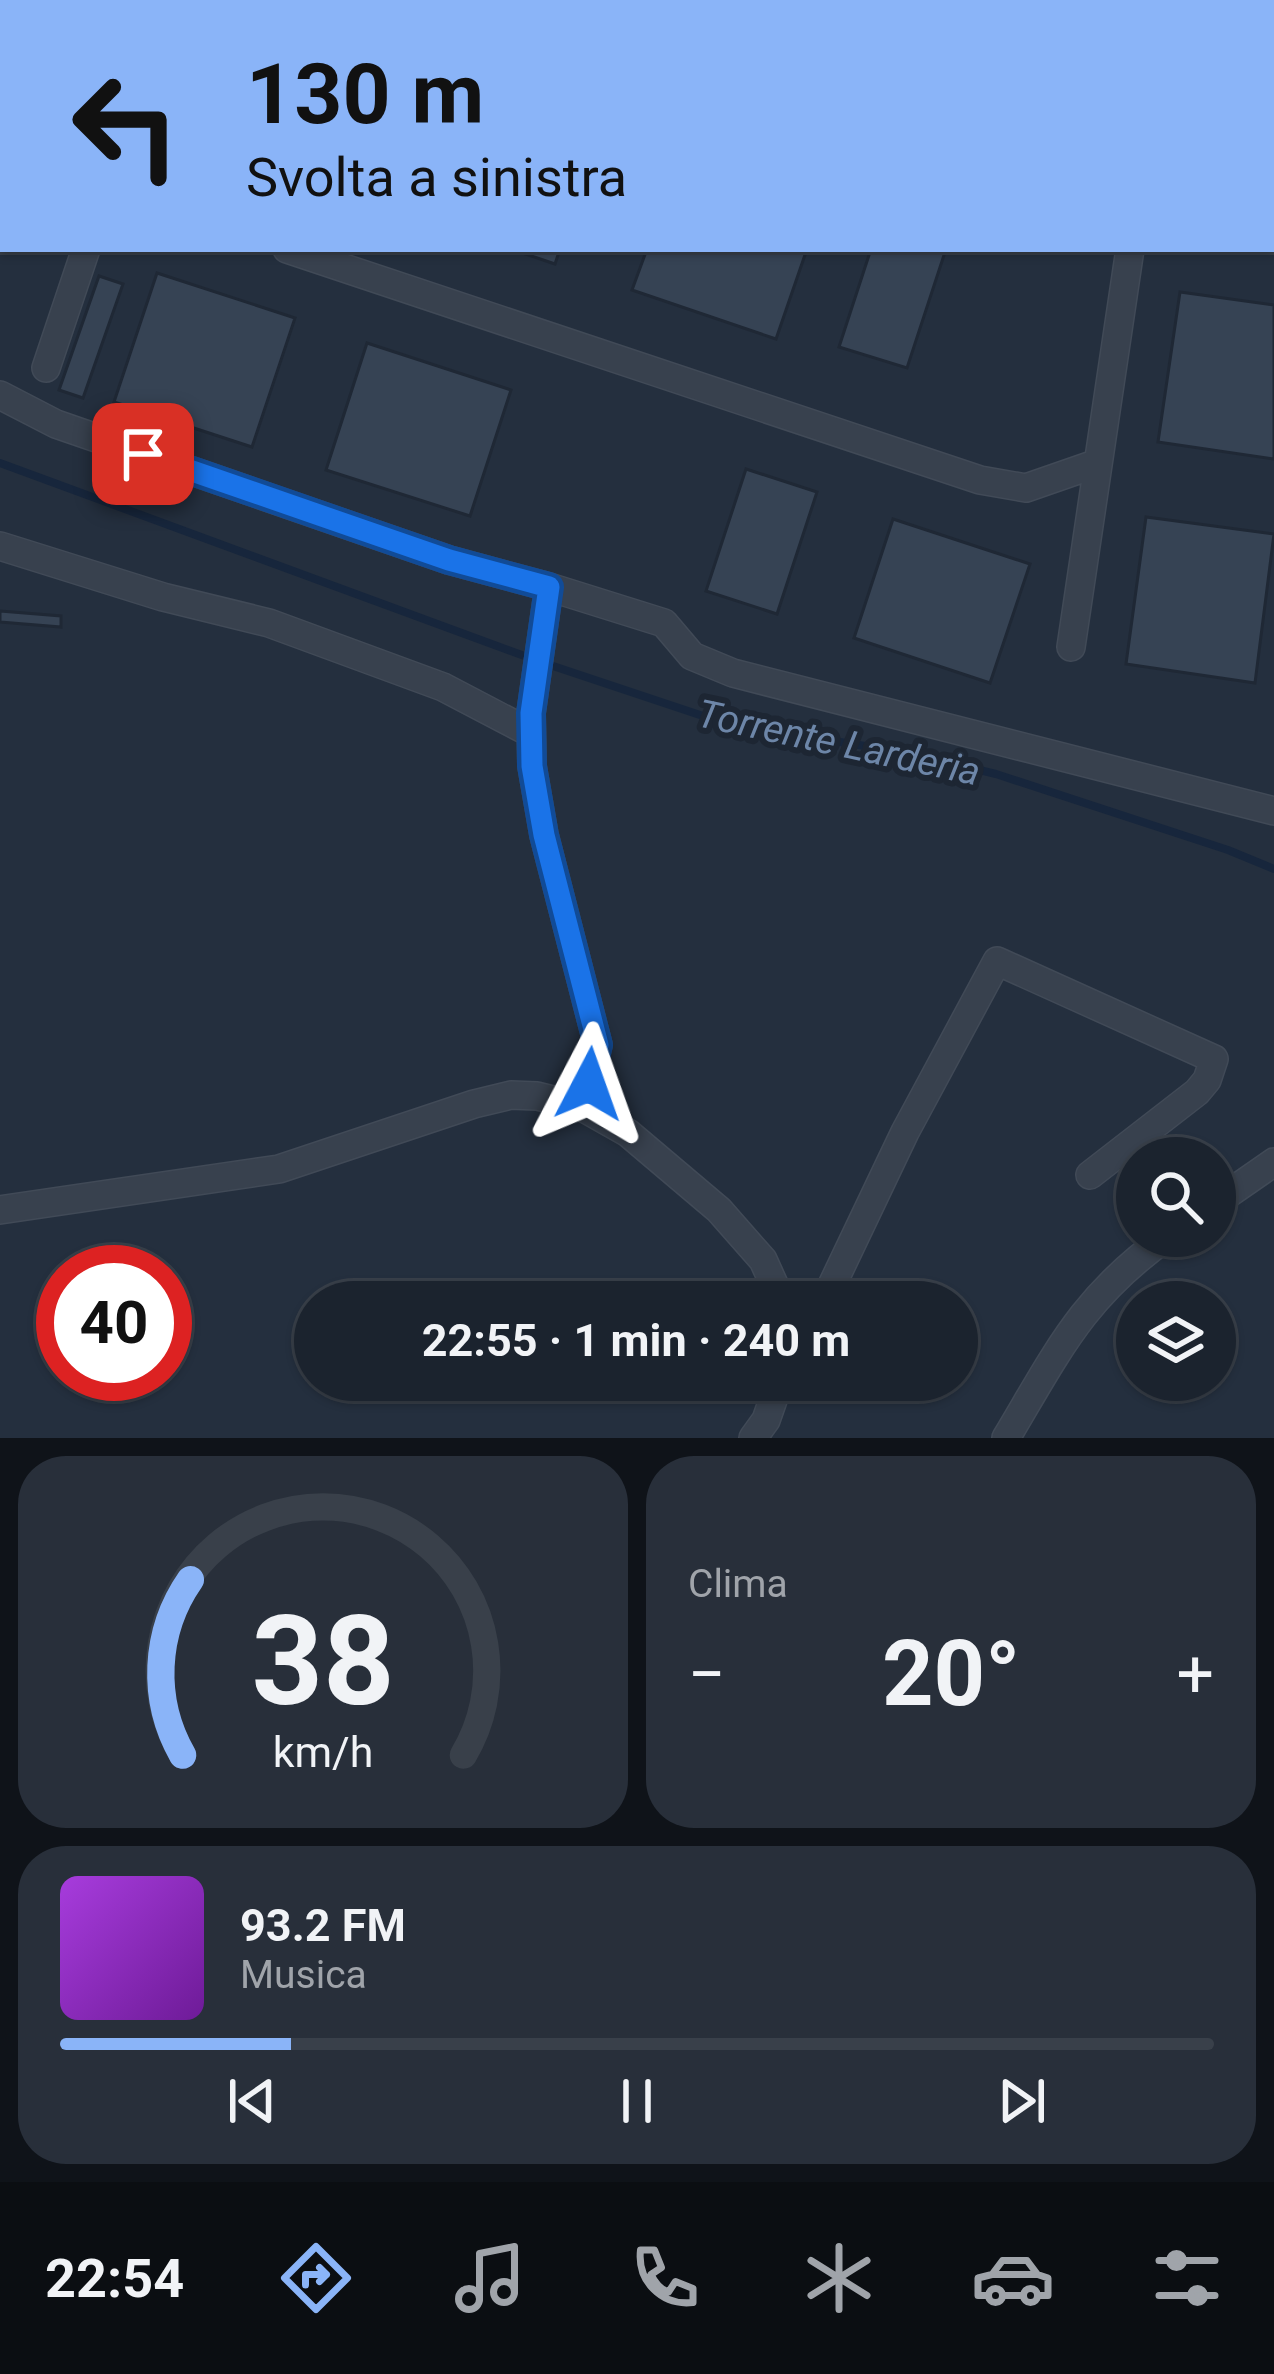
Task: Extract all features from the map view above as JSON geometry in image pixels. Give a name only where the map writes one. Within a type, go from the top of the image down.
[{"type":"street","points":[[46,368],[85,252]]},
{"type":"street","points":[[296,252],[980,480],[1026,488],[1098,463]]},
{"type":"street","points":[[1071,647],[1130,252]]},
{"type":"street","points":[[0,395],[56,424],[548,594],[664,623],[692,656],[733,673],[1274,811]]},
{"type":"street","points":[[0,546],[163,597],[268,623],[530,723]]},
{"type":"street","points":[[548,594],[530,723],[535,796],[598,1045],[582,1107]]},
{"type":"street","points":[[834,1281],[905,1132],[997,961],[1214,1058],[1197,1092],[1090,1175]]},
{"type":"street","points":[[0,1210],[279,1168],[474,1103],[511,1095],[558,1099],[628,1133],[719,1210],[763,1260],[772,1281]]},
{"type":"street","points":[[1236,1188],[1274,1162]]},
{"type":"street","points":[[1006,1438],[1082,1312],[1139,1257]]},
{"type":"street","points":[[753,1438],[773,1401]]},
{"type":"building","points":[[520,252],[559,252],[555,264]]},
{"type":"building","points":[[646,252],[806,252],[776,339],[632,290]]},
{"type":"building","points":[[870,252],[945,252],[907,368],[839,347]]},
{"type":"building","points":[[157,273],[295,318],[252,447],[114,402]]},
{"type":"building","points":[[99,276],[123,284],[83,398],[59,390]]},
{"type":"building","points":[[1180,292],[1274,305],[1274,459],[1158,442]]},
{"type":"building","points":[[367,343],[511,390],[470,516],[326,470]]},
{"type":"building","points":[[746,469],[817,492],[777,614],[706,591]]},
{"type":"building","points":[[1146,517],[1274,534],[1255,683],[1126,664]]},
{"type":"building","points":[[893,519],[1030,564],[990,683],[854,638]]},
{"type":"building","points":[[0,611],[61,616],[61,627],[0,622]]},
{"type":"waterway","name":"Torrente Larderia","points":[[0,463],[530,658]]},
{"type":"waterway","name":"Torrente Larderia","points":[[544,663],[727,724],[909,753],[996,774],[1274,869]]},
{"type":"route","points":[[143,454],[449,560],[549,587],[531,713],[532,766],[544,835],[598,1045],[589,1084]]}]
